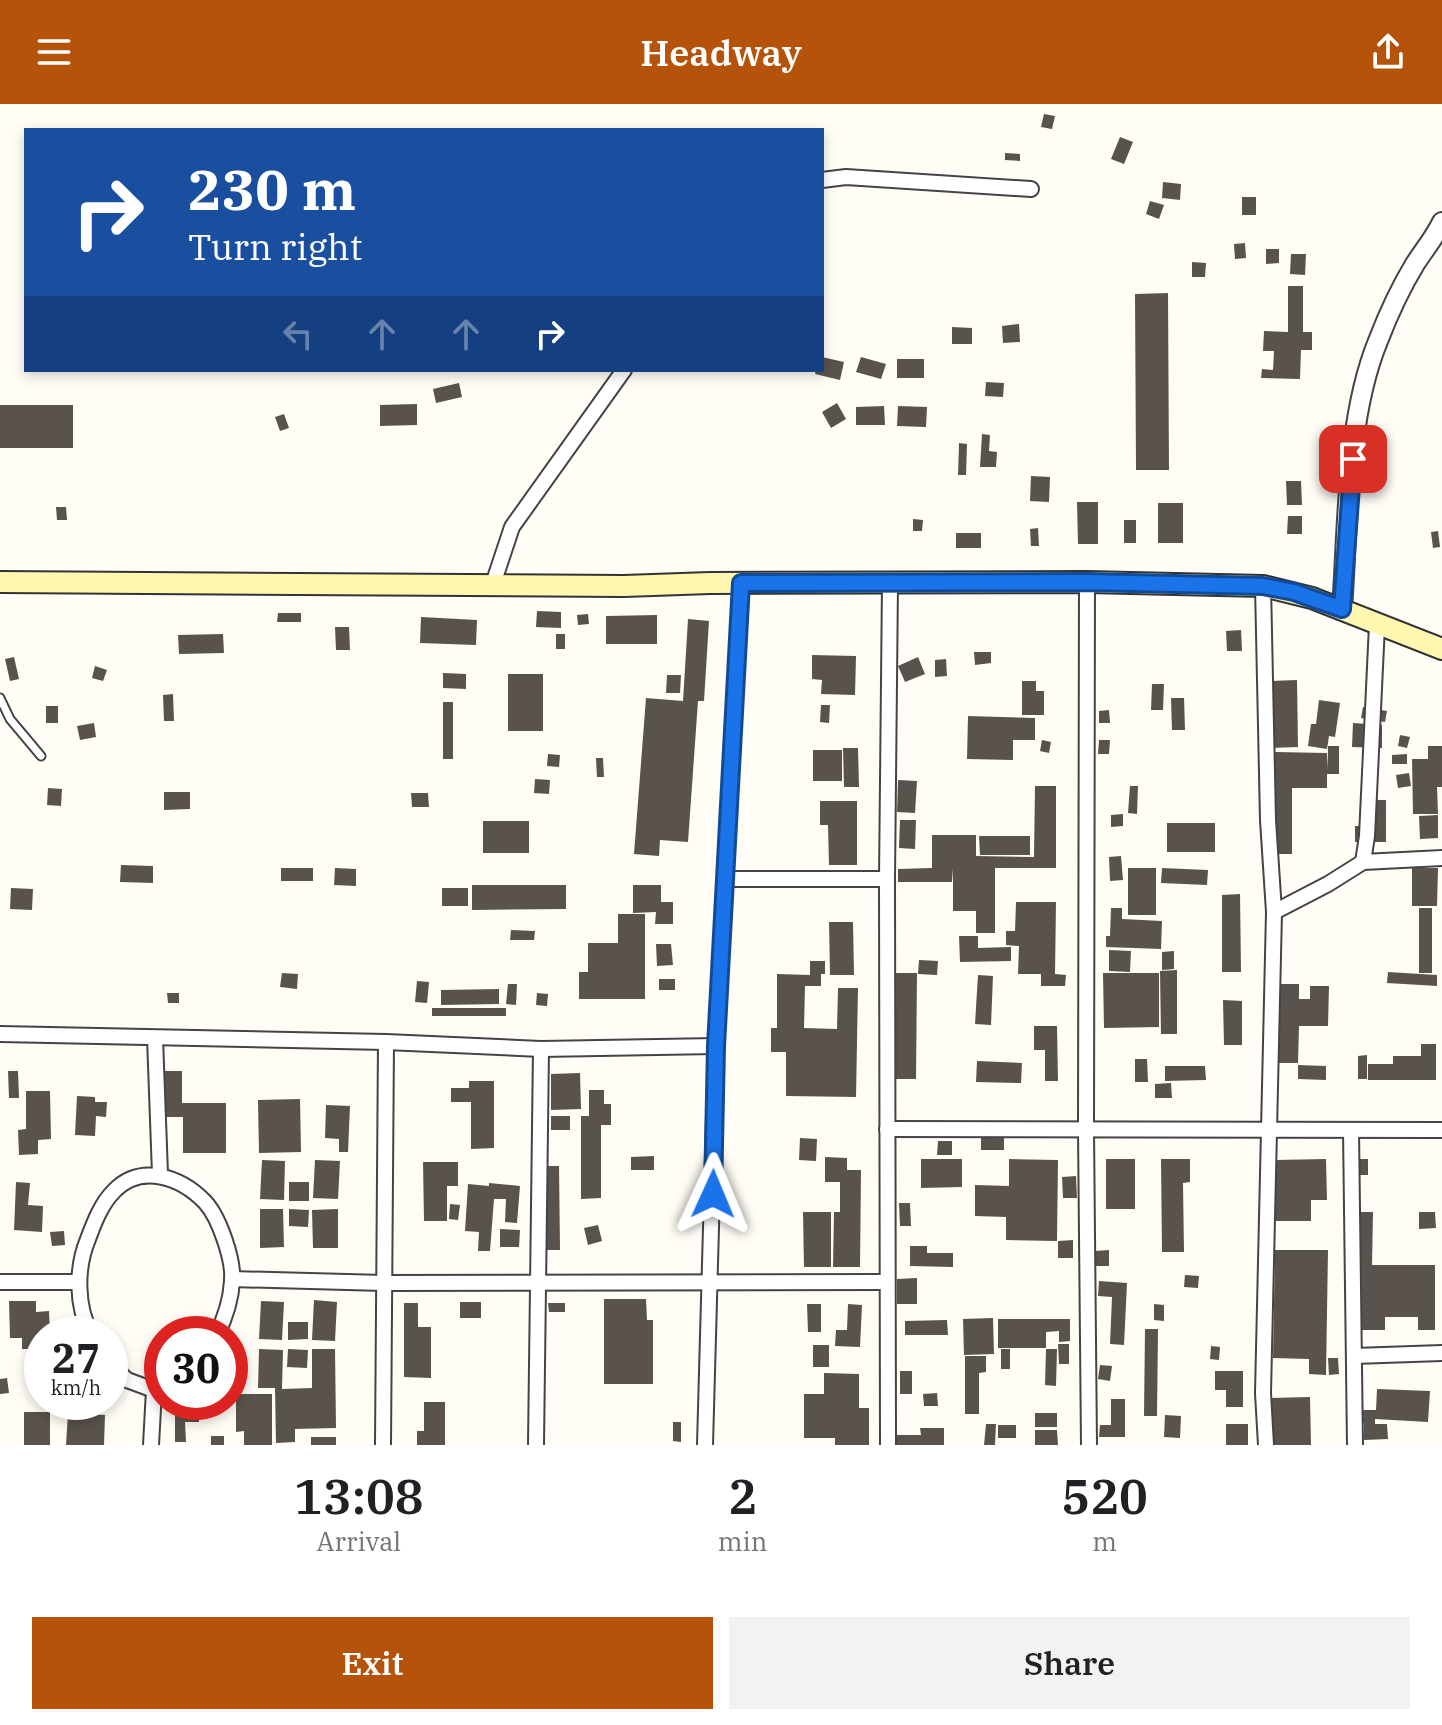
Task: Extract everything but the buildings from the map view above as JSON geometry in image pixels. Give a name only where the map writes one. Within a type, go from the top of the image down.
[{"type":"main road","points":[[0,582],[624,586],[1087,582],[1263,586],[1294,592],[1442,649]]},
{"type":"street","points":[[824,180],[846,177],[1031,189]]},
{"type":"street","points":[[1342,609],[1353,459],[1363,388],[1392,309],[1413,267],[1442,222]]},
{"type":"street","points":[[493,584],[512,527],[623,372]]},
{"type":"street","points":[[1087,582],[1089,1445]]},
{"type":"street","points":[[705,1445],[716,1046],[741,583]]},
{"type":"street","points":[[888,1445],[890,583]]},
{"type":"street","points":[[1263,586],[1268,820],[1274,912],[1263,1393],[1266,1445]]},
{"type":"street","points":[[1363,862],[1367,836],[1377,625]]},
{"type":"street","points":[[1274,912],[1363,862],[1442,858]]},
{"type":"street","points":[[725,879],[887,879]]},
{"type":"street","points":[[0,1034],[386,1042],[541,1049],[716,1046]]},
{"type":"street","points":[[155,1038],[160,1174]]},
{"type":"street","points":[[383,1445],[386,1042]]},
{"type":"street","points":[[536,1445],[541,1049]]},
{"type":"street","points":[[887,1129],[1442,1130]]},
{"type":"street","points":[[1351,1130],[1355,1445]]},
{"type":"street","points":[[85,1316],[78,1282],[84,1249],[97,1216],[114,1190],[136,1177],[160,1174],[191,1190],[207,1204],[225,1238],[232,1279],[225,1316]]},
{"type":"street","points":[[232,1279],[384,1283],[887,1282]]},
{"type":"street","points":[[0,1282],[78,1282]]},
{"type":"street","points":[[1354,1356],[1442,1353]]},
{"type":"street","points":[[151,1445],[154,1420]]},
{"type":"lane","points":[[0,698],[10,719],[41,756]]},
{"type":"route","points":[[713,1194],[716,1046],[741,583],[1087,582],[1263,586],[1294,592],[1342,609],[1353,459]]}]
